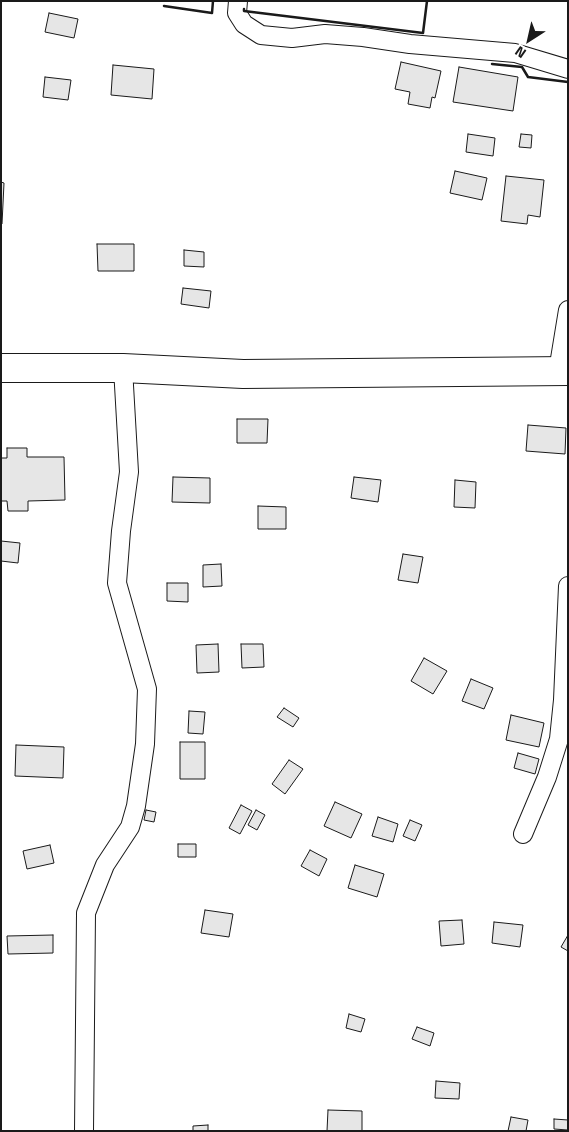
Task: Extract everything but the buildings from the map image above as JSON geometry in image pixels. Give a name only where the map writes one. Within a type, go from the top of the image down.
[{"type":"main road","points":[[1,368],[123,368],[243,374],[563,371]]},
{"type":"street","points":[[238,1],[237,13],[244,24],[262,35],[292,38],[325,34],[363,37],[419,45],[514,54],[568,69]]},
{"type":"street","points":[[563,371],[568,310]]},
{"type":"street","points":[[84,1131],[86,912],[105,865],[130,827],[136,806],[145,744],[147,689],[117,583],[120,531],[129,472],[123,368]]},
{"type":"street","points":[[523,834],[547,777],[559,739],[563,700],[568,586]]},
{"type":"wall","points":[[164,6],[212,13],[213,1]]},
{"type":"wall","points":[[244,9],[244,11],[423,33],[427,1]]},
{"type":"wall","points":[[492,64],[522,67],[528,77],[568,82]]}]
